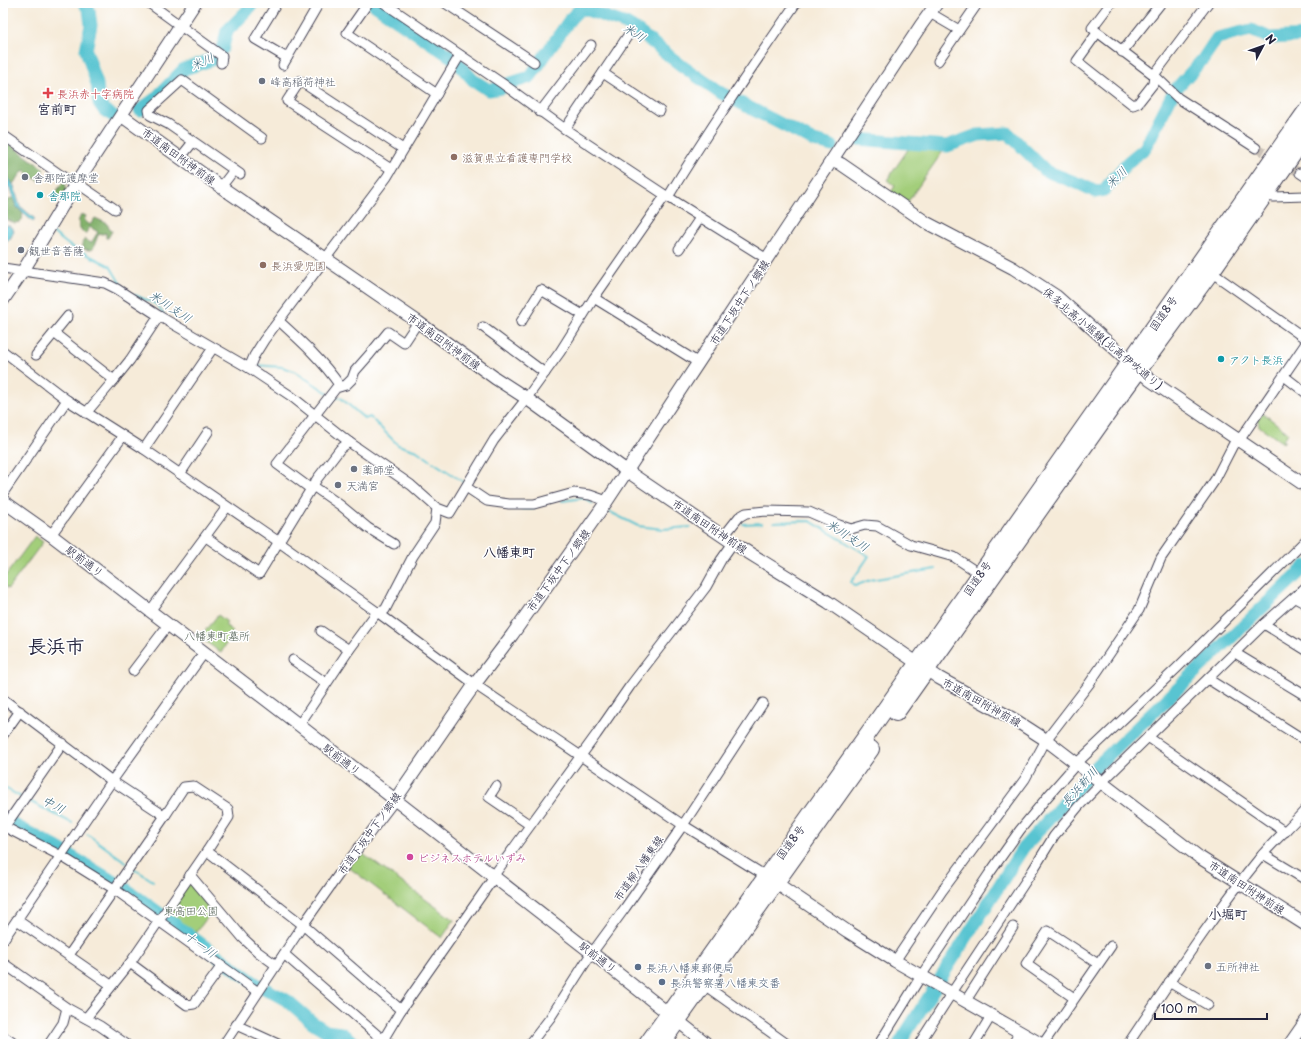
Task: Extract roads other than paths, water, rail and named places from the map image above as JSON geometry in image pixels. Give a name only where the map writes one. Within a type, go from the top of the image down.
[{"type":"highway","name":"国道8号","points":[[661,1044],[673,1017],[1135,366],[1306,111]]},
{"type":"highway","name":"国道8号","points":[[922,667],[980,574],[1135,366],[1211,272],[1306,136]]},
{"type":"highway","name":"国道8号","points":[[647,1044],[703,984],[771,879]]},
{"type":"street","points":[[149,3],[180,25],[219,57]]},
{"type":"street","points":[[3,300],[23,271],[76,184],[126,119],[180,25],[195,3]]},
{"type":"street","points":[[277,3],[255,38],[285,62],[319,3]]},
{"type":"street","points":[[368,3],[347,33],[437,94]]},
{"type":"street","points":[[384,3],[505,86],[565,130],[667,197],[767,259]]},
{"type":"street","points":[[445,3],[534,62]]},
{"type":"street","points":[[3,268],[105,283],[117,289],[159,316],[249,368],[291,396],[348,442],[411,485],[437,508],[450,513],[494,440],[560,352],[594,298],[667,197],[730,98],[796,3]]},
{"type":"street","points":[[938,61],[978,3]]},
{"type":"street","points":[[1111,3],[1092,28],[1154,75],[1178,98],[1256,148]]},
{"type":"street","points":[[1122,52],[1160,3]]},
{"type":"street","points":[[1098,33],[1077,61],[1133,105],[1138,103],[1153,84],[1154,75],[1208,3]]},
{"type":"street","points":[[933,8],[959,30]]},
{"type":"street","name":"市道下坂中下ノ郷線","points":[[224,1044],[303,926],[607,501],[933,8]]},
{"type":"street","points":[[565,130],[629,34]]},
{"type":"street","points":[[540,112],[591,45]]},
{"type":"street","points":[[249,368],[254,356],[264,340],[391,170],[460,55]]},
{"type":"street","points":[[603,73],[660,111]]},
{"type":"street","points":[[221,187],[237,172],[168,124],[150,115],[150,109],[182,80],[262,138]]},
{"type":"street","points":[[391,170],[288,101],[294,84],[300,80],[403,149]]},
{"type":"street","points":[[76,184],[97,161],[118,129],[126,125],[126,119]]},
{"type":"street","name":"市道南田附神前線","points":[[126,119],[221,187],[418,322],[494,378],[526,398],[627,471],[729,539],[828,602],[939,678],[1015,720],[1046,740],[1199,856],[1306,925]]},
{"type":"street","points":[[3,135],[116,209]]},
{"type":"street","points":[[181,157],[193,142]]},
{"type":"street","name":"保多北高小堀線(北高伊吹通り)","points":[[833,160],[848,168],[927,223],[1013,268],[1056,296],[1150,380],[1306,486]]},
{"type":"street","points":[[1264,195],[1273,197],[1306,196]]},
{"type":"street","points":[[679,250],[700,218]]},
{"type":"street","points":[[1211,272],[1306,339]]},
{"type":"street","points":[[520,322],[541,290],[583,315]]},
{"type":"street","points":[[594,298],[699,363]]},
{"type":"street","points":[[36,355],[68,316]]},
{"type":"street","points":[[86,413],[130,360],[159,316]]},
{"type":"street","points":[[279,321],[329,370],[340,386]]},
{"type":"street","points":[[394,544],[368,528],[340,505],[277,464],[336,388],[346,385],[352,379],[355,371],[388,332],[404,343],[418,322]]},
{"type":"street","points":[[483,327],[545,373]]},
{"type":"street","points":[[54,333],[114,380]]},
{"type":"street","points":[[895,961],[942,891],[1025,779],[1046,740],[1089,684],[1139,610],[1162,558],[1215,480],[1233,446],[1243,435],[1306,343]]},
{"type":"street","points":[[144,449],[214,348]]},
{"type":"street","points":[[3,351],[67,400],[144,449],[279,542],[475,684],[683,825],[771,879],[895,961],[965,1002],[1042,1044],[1111,946]]},
{"type":"street","points":[[1284,376],[1306,393]]},
{"type":"street","points":[[3,493],[67,400]]},
{"type":"street","points":[[180,474],[208,432]]},
{"type":"street","points":[[51,535],[123,436]]},
{"type":"street","points":[[206,537],[259,574],[312,488],[340,449],[348,442]]},
{"type":"street","points":[[466,487],[487,501],[509,504],[534,504],[574,493],[590,495],[607,501]]},
{"type":"street","name":"駅前通り","points":[[3,500],[150,610],[299,725],[707,1044]]},
{"type":"street","points":[[150,610],[227,507]]},
{"type":"street","points":[[299,725],[326,683],[377,612],[385,610],[413,556],[435,523],[437,508]]},
{"type":"street","points":[[284,954],[386,1042],[401,1010],[490,883],[493,876],[630,686],[706,587],[721,560],[739,517],[746,512],[809,512],[839,525],[851,528],[865,525],[876,526],[911,545],[954,557],[980,574]]},
{"type":"street","points":[[879,1044],[921,976],[1020,830],[1077,763],[1177,668],[1306,540]]},
{"type":"street","points":[[919,1044],[1054,836],[1078,807],[1264,624],[1306,588]]},
{"type":"street","points":[[1295,598],[1306,604]]},
{"type":"street","points":[[1264,624],[1306,650]]},
{"type":"street","points":[[133,671],[168,625]]},
{"type":"street","points":[[321,631],[349,650]]},
{"type":"street","points":[[3,940],[112,781],[204,653]]},
{"type":"street","points":[[1235,653],[1306,696]]},
{"type":"street","points":[[293,660],[326,683]]},
{"type":"street","points":[[1208,679],[1306,741]]},
{"type":"street","points":[[3,699],[112,781],[165,816]]},
{"type":"street","name":"市道柳八幡東線","points":[[530,1044],[550,1018],[592,953],[683,825],[763,703]]},
{"type":"street","points":[[3,735],[20,711]]},
{"type":"street","points":[[1148,737],[1285,832]]},
{"type":"street","points":[[63,743],[6,825],[64,852],[117,886],[161,917],[221,967],[261,988]]},
{"type":"street","points":[[69,955],[184,787],[193,786],[228,809],[229,818],[207,851],[130,962],[86,1018]]},
{"type":"street","points":[[496,786],[489,797],[530,825]]},
{"type":"street","points":[[1128,1044],[1185,959],[1240,883],[1263,854],[1306,809]]},
{"type":"street","points":[[207,851],[303,926],[401,1010]]},
{"type":"street","points":[[1263,854],[1306,880]]},
{"type":"street","points":[[190,875],[243,938],[258,952],[276,965]]},
{"type":"street","points":[[17,920],[111,985]]},
{"type":"street","points":[[965,1002],[1014,927]]},
{"type":"street","points":[[1074,998],[1026,964],[1048,931],[1098,964]]},
{"type":"street","points":[[3,962],[67,1008],[86,1018],[126,1044]]},
{"type":"street","points":[[130,962],[187,1005],[194,1004],[221,967]]},
{"type":"street","points":[[1169,982],[1208,1005]]},
{"type":"street","points":[[703,984],[787,1044]]},
{"type":"street","points":[[49,1044],[63,1023],[67,1014],[67,1008]]},
{"type":"street","points":[[974,1044],[991,1016]]},
{"type":"street","points":[[1290,1044],[1306,1021]]},
{"type":"street","points":[[236,1025],[278,1044]]},
{"type":"street","points":[[1014,1044],[1020,1032]]},
{"type":"street","points":[[3,1036],[15,1044]]},
{"type":"water","points":[[3,175],[9,179],[14,186],[20,206],[35,219],[33,222],[16,206],[11,190],[3,179]]},
{"type":"water","points":[[5,225],[10,226],[14,231],[10,239],[4,242],[3,228]]},
{"type":"waterway","name":"米川","points":[[84,3],[89,10],[91,25],[86,50],[97,84],[99,103],[104,110],[115,117]]},
{"type":"waterway","name":"米川","points":[[140,110],[155,99],[184,69],[214,59],[223,47],[227,31],[253,3]]},
{"type":"waterway","name":"米川","points":[[372,3],[453,58]]},
{"type":"waterway","name":"米川","points":[[459,64],[473,80],[489,90],[501,88],[508,84],[530,77],[571,18],[581,8],[626,24],[721,93],[814,141],[832,146]]},
{"type":"waterway","name":"米川","points":[[856,139],[947,146],[978,135],[1008,133],[1046,171],[1096,192],[1104,190],[1128,162],[1145,148],[1174,91],[1203,59],[1217,38],[1251,30],[1270,38],[1306,36]]},
{"type":"waterway","name":"米川支川","points":[[52,232],[70,246],[110,266],[123,288]]},
{"type":"waterway","name":"米川支川","points":[[135,295],[156,304],[164,315]]},
{"type":"waterway","name":"米川支川","points":[[253,365],[282,367],[294,371],[328,393]]},
{"type":"waterway","name":"米川支川","points":[[335,397],[341,398],[365,419],[370,417],[372,419]]},
{"type":"waterway","name":"米川支川","points":[[374,421],[398,445],[417,451],[430,460]]},
{"type":"waterway","name":"米川支川","points":[[433,462],[465,483]]},
{"type":"waterway","name":"米川支川","points":[[562,501],[584,498],[593,504]]},
{"type":"waterway","name":"米川支川","points":[[509,508],[535,508]]},
{"type":"waterway","name":"米川支川","points":[[610,512],[638,526],[663,529],[690,527]]},
{"type":"waterway","name":"米川支川","points":[[774,522],[810,521],[869,556],[851,582],[855,586],[870,580],[936,569]]},
{"type":"waterway","name":"米川支川","points":[[743,524],[762,523]]},
{"type":"waterway","name":"長浜新川","points":[[899,1044],[1023,848],[1097,766],[1306,566]]},
{"type":"waterway","name":"中川","points":[[3,787],[21,797]]},
{"type":"waterway","name":"中川","points":[[27,800],[72,823]]},
{"type":"waterway","name":"十一川","points":[[3,819],[56,847],[126,889],[255,983],[288,1001],[312,1022],[326,1031],[341,1033],[356,1044]]},
{"type":"waterway","name":"中川","points":[[87,834],[127,863]]},
{"type":"waterway","name":"中川","points":[[133,868],[153,881]]},
{"type":"tunnel","points":[[1256,148],[1300,173]]},
{"type":"place","name":"峰高稲荷神社","points":[[262,81]]},
{"type":"place","name":"長浜赤十字病院","points":[[48,93]]},
{"type":"place","name":"滋賀県立看護専門学校","points":[[454,157]]},
{"type":"place","name":"舎那院護摩堂","points":[[25,177]]},
{"type":"place","name":"舎那院","points":[[40,195]]},
{"type":"place","name":"観世音菩薩","points":[[21,250]]},
{"type":"place","name":"長浜愛児園","points":[[263,265]]},
{"type":"place","name":"アクト長浜","points":[[1221,359]]},
{"type":"place","name":"薬師堂","points":[[354,469]]},
{"type":"place","name":"天満宮","points":[[338,485]]},
{"type":"place","name":"ビジネスホテルいずみ","points":[[410,857]]},
{"type":"place","name":"五所神社","points":[[1208,966]]},
{"type":"place","name":"長浜八幡東郵便局","points":[[638,967]]},
{"type":"place","name":"長浜警察署八幡東交番","points":[[662,982]]},
{"type":"district","name":"宮前町","points":[[57,108]]},
{"type":"district","name":"八幡東町","points":[[509,551]]},
{"type":"district","name":"長浜市","points":[[56,645]]},
{"type":"district","name":"小堀町","points":[[1228,913]]},
{"type":"park label","name":"八幡東町墓所","points":[[217,635]]},
{"type":"park label","name":"東高田公園","points":[[191,910]]}]
